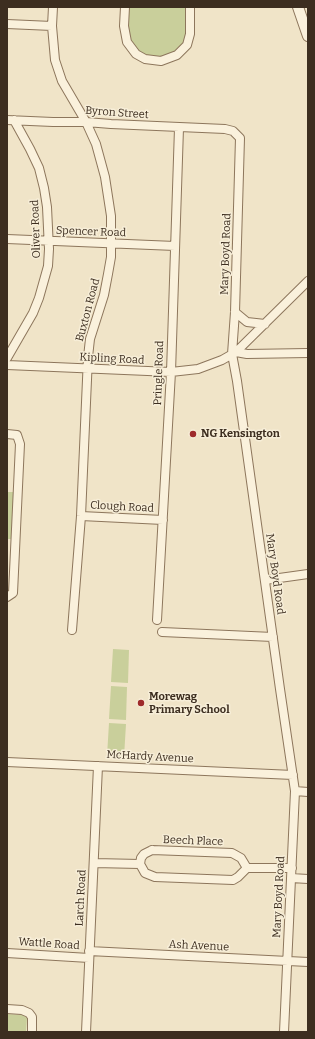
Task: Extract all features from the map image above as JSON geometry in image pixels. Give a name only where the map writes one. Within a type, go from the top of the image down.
[{"type":"street","name":"Buxton Road","points":[[53,7],[53,51],[62,81],[86,122],[96,144],[106,177],[111,216],[112,244],[104,296],[90,339],[87,368],[80,516],[72,630]]},
{"type":"street","points":[[125,7],[124,26],[126,42],[136,54],[145,59],[161,61],[177,54],[187,45],[190,34],[190,7]]},
{"type":"street","points":[[298,7],[308,36]]},
{"type":"street","points":[[7,24],[52,26]]},
{"type":"street","name":"Byron Street","points":[[10,120],[225,129]]},
{"type":"street","name":"Oliver Road","points":[[7,358],[33,313],[39,298],[48,266],[49,241],[44,188],[38,168],[30,149],[10,120]]},
{"type":"street","name":"Pringle Road","points":[[157,620],[171,372],[179,128]]},
{"type":"street","name":"Mary Boyd Road","points":[[225,129],[236,132],[240,141],[234,353],[295,791],[284,1032]]},
{"type":"street","name":"Spencer Road","points":[[7,239],[175,246]]},
{"type":"street","name":"Kipling Road","points":[[7,365],[171,372],[198,369],[234,353],[308,281]]},
{"type":"street","points":[[235,312],[247,322],[265,324]]},
{"type":"street","name":"Kipling Road","points":[[234,353],[308,353]]},
{"type":"street","points":[[308,353],[308,358]]},
{"type":"street","points":[[7,434],[17,435],[20,444],[10,595]]},
{"type":"street","name":"Clough Road","points":[[80,516],[163,520]]},
{"type":"street","points":[[265,580],[308,574]]},
{"type":"street","points":[[162,632],[273,637]]},
{"type":"street","name":"McHardy Avenue","points":[[7,762],[293,774]]},
{"type":"street","name":"Larch Road","points":[[86,1032],[98,766]]},
{"type":"street","points":[[295,791],[308,792]]},
{"type":"street","name":"Beech Place","points":[[140,864],[141,858],[144,854],[152,850],[232,853],[241,858],[247,868]]},
{"type":"street","points":[[94,863],[140,864],[145,873],[155,877],[225,880],[233,880],[247,868],[292,868]]},
{"type":"street","points":[[291,878],[308,879]]},
{"type":"street","name":"Wattle Road","points":[[7,952],[89,954]]},
{"type":"street","name":"Ash Avenue","points":[[89,954],[308,962]]},
{"type":"street","points":[[7,1009],[22,1010],[30,1013],[32,1032]]},
{"type":"green space","points":[[128,7],[187,7],[187,37],[174,53],[156,58],[147,56],[131,44],[127,32]]},
{"type":"green space","points":[[7,492],[15,492],[12,539],[7,539]]},
{"type":"green space","points":[[113,649],[129,650],[128,683],[111,682]]},
{"type":"green space","points":[[111,686],[127,687],[126,720],[109,719]]},
{"type":"green space","points":[[109,723],[126,724],[124,757],[107,756]]},
{"type":"green space","points":[[7,1014],[23,1015],[27,1018],[26,1032],[7,1032]]},
{"type":"place","name":"NG Kensington","points":[[193,434]]},
{"type":"place","name":"Morewag Primary School","points":[[141,703]]}]
